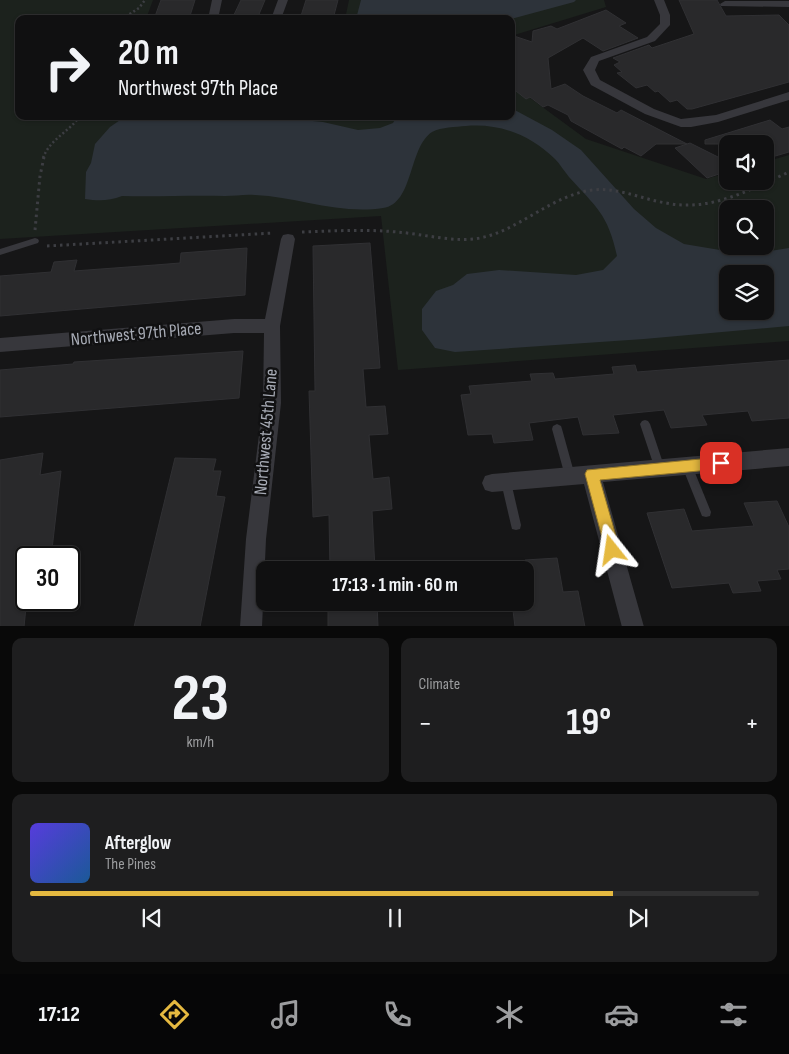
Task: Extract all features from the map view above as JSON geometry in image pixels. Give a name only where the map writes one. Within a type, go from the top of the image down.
[{"type":"street","points":[[213,15],[217,0]]},
{"type":"street","points":[[277,15],[283,0]]},
{"type":"street","points":[[659,0],[665,15],[665,25],[651,39],[595,59],[589,70],[595,82],[670,120],[683,124],[699,123],[789,96]]},
{"type":"street","points":[[726,4],[789,4]]},
{"type":"street","name":"Northwest 45th Lane","points":[[251,626],[256,539],[272,403],[272,326],[286,235]]},
{"type":"street","name":"Northwest 97th Place","points":[[0,346],[234,326],[272,326]]},
{"type":"street","points":[[499,482],[789,457]]},
{"type":"street","points":[[591,474],[633,626]]},
{"type":"lane","points":[[0,252],[35,241]]},
{"type":"lane","points":[[645,424],[660,468]]},
{"type":"lane","points":[[557,429],[570,476]]},
{"type":"lane","points":[[687,466],[706,512]]},
{"type":"lane","points":[[499,482],[516,525]]},
{"type":"path","points":[[128,15],[139,8],[145,0]]},
{"type":"path","points":[[78,120],[46,150],[41,177],[35,241],[42,245],[52,246],[200,236],[402,232],[459,239],[480,238],[505,229],[554,201],[579,192],[607,189],[620,190],[654,201],[678,206],[702,204],[726,199],[789,172]]},
{"type":"shaded area","points":[[0,0],[153,0],[147,15],[15,15],[15,120],[515,120],[515,87],[586,139],[706,179],[719,175],[719,190],[774,190],[774,159],[789,155],[789,341],[398,370],[381,216],[0,239]]},
{"type":"shaded area","points":[[349,0],[604,0],[606,7],[515,35],[515,15],[346,15]]},
{"type":"shaded area","points":[[361,0],[576,0],[515,18],[515,15],[357,15]]},
{"type":"shaded area","points":[[515,110],[552,130],[581,150],[634,209],[656,228],[684,244],[719,250],[719,255],[774,255],[774,250],[789,248],[789,326],[644,339],[455,352],[435,348],[422,330],[422,309],[436,291],[453,285],[467,274],[499,270],[576,275],[603,270],[617,256],[610,230],[600,212],[555,159],[525,137],[503,129],[479,126],[453,127],[432,132],[424,140],[419,150],[400,197],[393,204],[383,208],[351,209],[271,196],[251,195],[122,196],[104,200],[85,199],[86,172],[91,163],[95,144],[110,127],[120,120],[303,120],[323,122],[358,130],[380,128],[393,123],[395,120],[515,120]]},
{"type":"building","points":[[161,0],[195,0],[190,15],[155,15]]},
{"type":"building","points":[[241,0],[265,0],[259,15],[234,15]]},
{"type":"building","points":[[306,0],[338,0],[334,15],[301,15]]},
{"type":"building","points":[[679,0],[717,0],[726,16],[779,15],[789,25],[789,82],[692,109],[687,109],[677,100],[670,102],[658,91],[655,92],[647,85],[636,88],[617,73],[622,72],[614,65],[620,62],[613,58],[649,45],[652,48],[694,34]]},
{"type":"building","points":[[606,10],[626,23],[619,26],[638,38],[603,51],[583,38],[548,58],[551,89],[565,84],[583,96],[617,113],[621,110],[687,144],[656,144],[641,156],[624,147],[622,149],[571,121],[568,115],[548,105],[543,107],[530,97],[526,99],[515,90],[515,36],[532,42],[533,31],[551,26],[557,29]]},
{"type":"building","points":[[770,120],[782,129],[789,127],[789,152],[774,156],[774,135],[721,135]]},
{"type":"building","points":[[719,136],[719,144],[705,144],[705,140]]},
{"type":"building","points":[[690,143],[719,158],[719,174],[707,178],[675,148]]},
{"type":"building","points":[[370,243],[380,368],[363,369],[366,407],[385,406],[388,434],[369,435],[373,479],[389,477],[392,509],[372,511],[375,561],[330,561],[329,515],[313,517],[309,391],[315,391],[313,246]]},
{"type":"building","points":[[247,248],[245,295],[0,316],[0,276],[51,272],[54,262],[77,260],[74,271],[180,263],[181,253]]},
{"type":"building","points":[[243,351],[239,398],[0,417],[0,370],[73,364],[74,362]]},
{"type":"building","points":[[789,360],[789,418],[752,421],[748,411],[702,415],[707,425],[671,428],[664,410],[613,415],[619,433],[583,435],[578,417],[529,423],[533,440],[494,443],[492,434],[468,435],[461,395],[471,394],[469,386],[532,381],[530,374],[553,373],[555,379],[614,374],[612,367],[635,365],[637,372]]},
{"type":"building","points":[[43,453],[40,475],[61,471],[52,546],[15,546],[15,611],[26,611],[24,626],[0,626],[0,460]]},
{"type":"building","points":[[175,458],[216,459],[213,471],[221,471],[216,496],[225,497],[200,626],[134,626]]},
{"type":"building","points":[[777,501],[789,527],[789,569],[777,570],[781,579],[757,581],[761,591],[733,593],[729,583],[672,588],[647,513],[684,509],[692,531],[754,526],[744,503]]},
{"type":"building","points":[[557,558],[563,592],[578,591],[585,626],[515,626],[513,611],[534,611],[534,561],[525,561]]},
{"type":"building","points":[[328,611],[377,611],[378,626],[328,626]]},
{"type":"route","points":[[612,550],[591,474],[721,463]]}]
